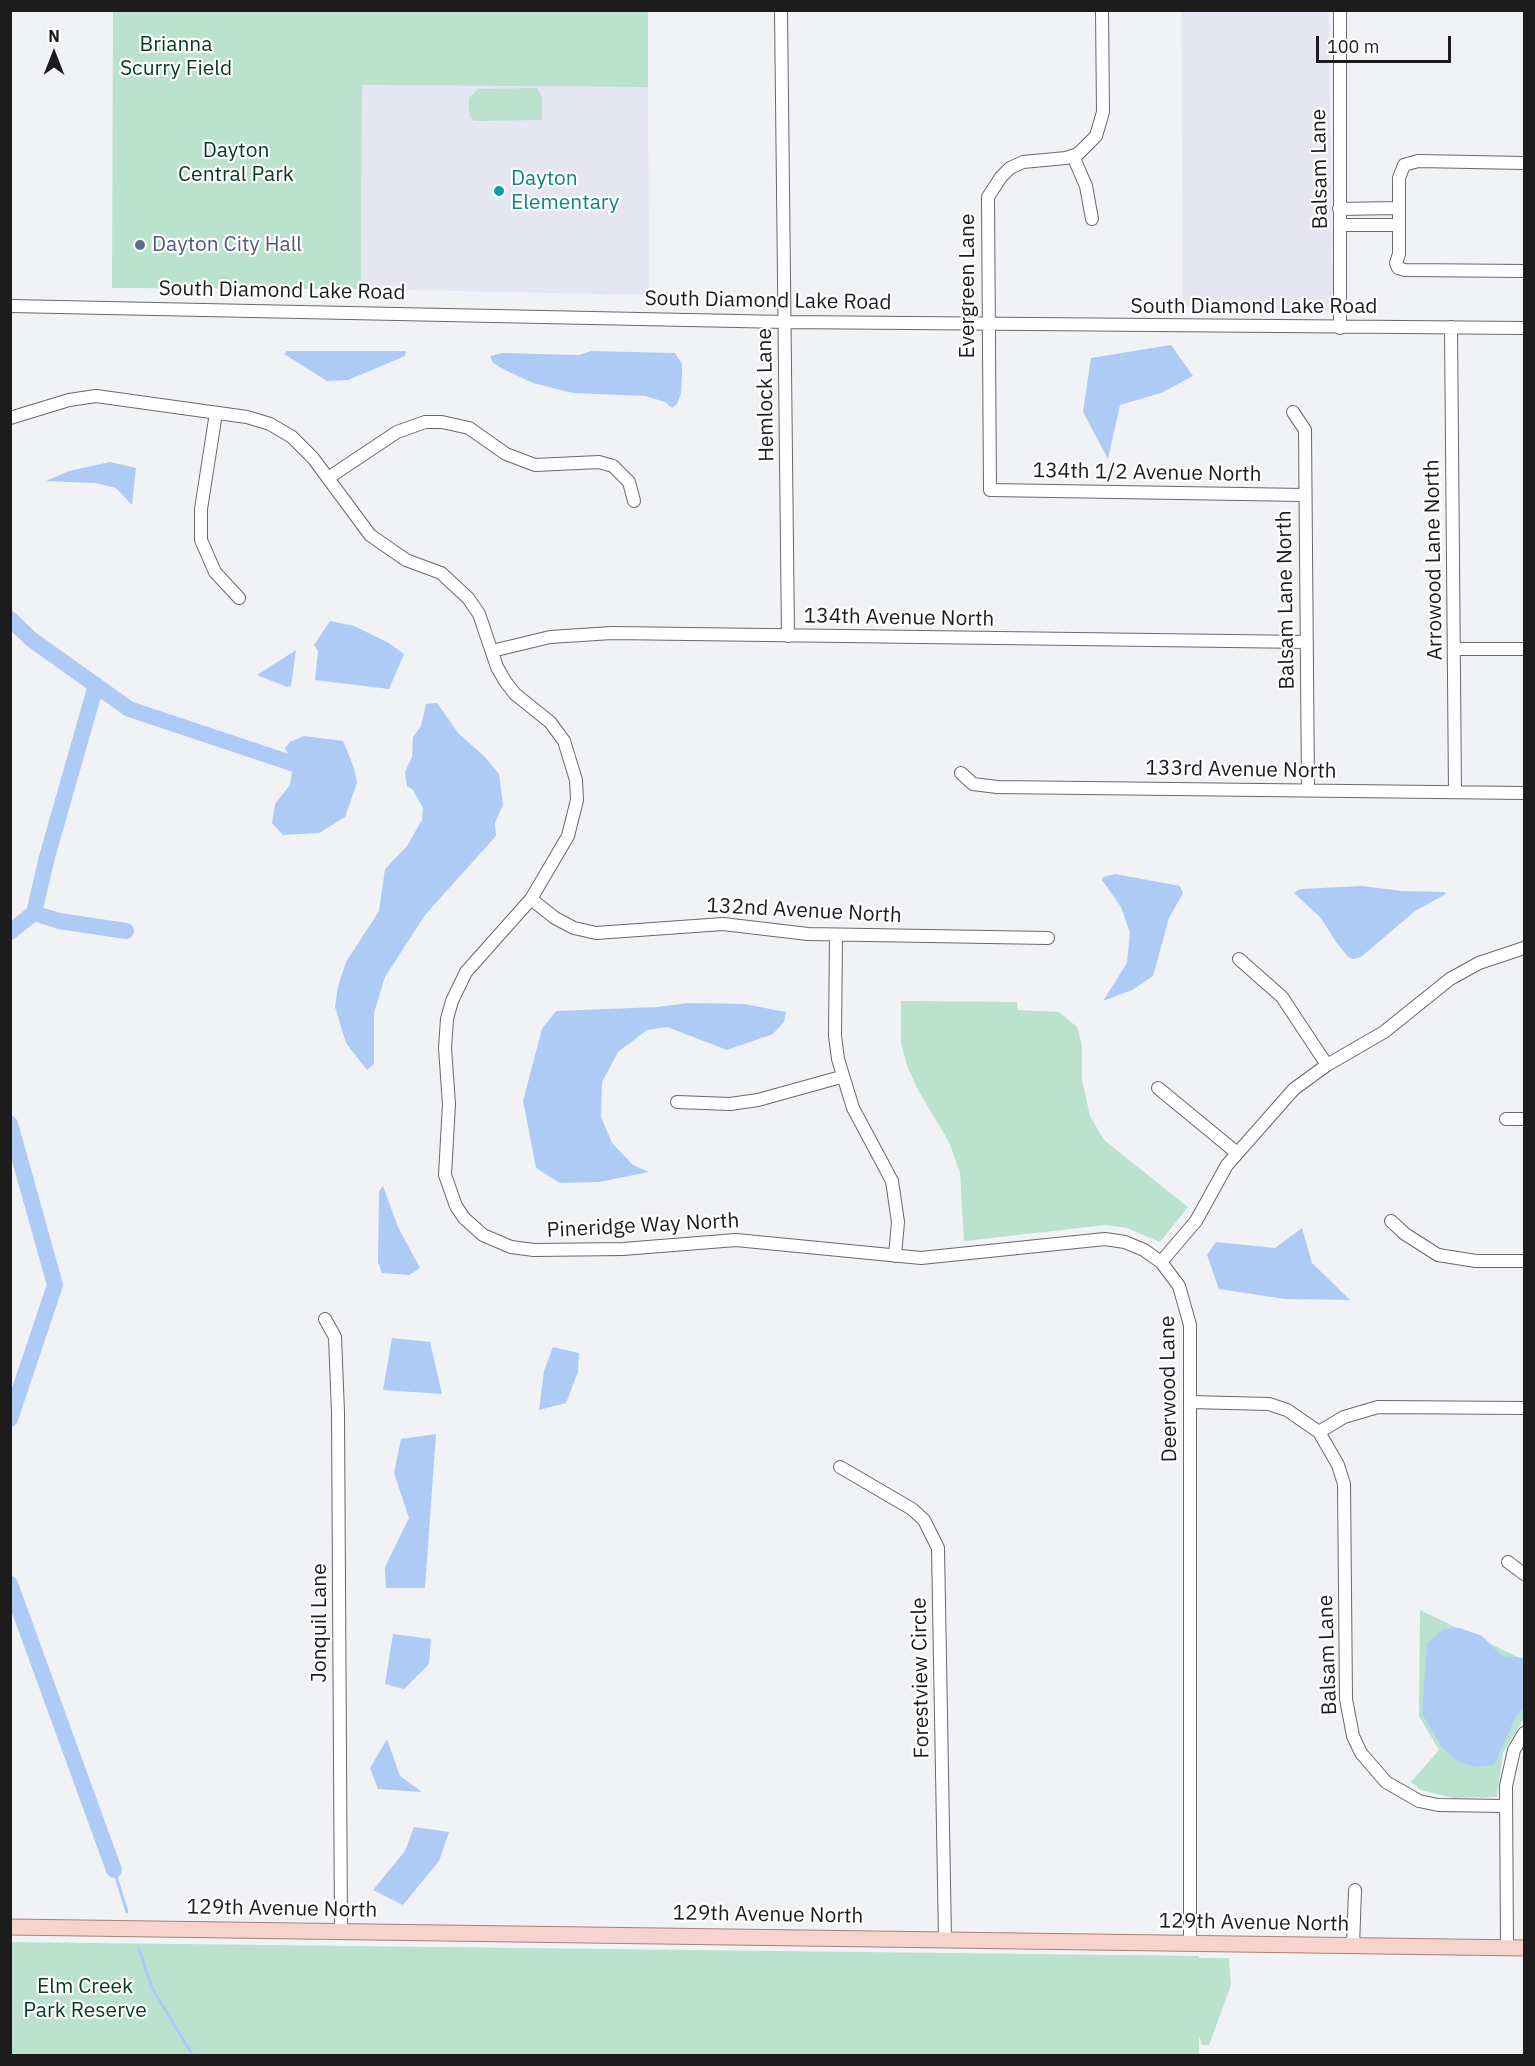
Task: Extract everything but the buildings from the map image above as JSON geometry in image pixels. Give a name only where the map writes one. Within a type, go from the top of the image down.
[{"type":"main road","name":"129th Avenue North","points":[[10,1927],[1524,1948]]},
{"type":"street","name":"Hemlock Lane","points":[[781,10],[788,636]]},
{"type":"street","points":[[1092,219],[1086,186],[1073,156],[1088,146],[1101,124],[1102,10]]},
{"type":"street","name":"Balsam Lane","points":[[1340,10],[1340,328]]},
{"type":"street","name":"Evergreen Lane","points":[[990,490],[986,211],[993,188],[1010,168],[1023,162],[1073,156]]},
{"type":"street","points":[[1524,163],[1412,162],[1400,171],[1397,208],[1399,254],[1396,263],[1402,270],[1524,271]]},
{"type":"street","points":[[1339,209],[1397,208]]},
{"type":"street","points":[[1340,225],[1398,225]]},
{"type":"street","name":"South Diamond Lake Road","points":[[10,306],[785,322],[1524,328]]},
{"type":"street","name":"Arrowood Lane North","points":[[1451,327],[1455,792]]},
{"type":"street","name":"Pineridge Way North","points":[[10,418],[69,400],[96,396],[216,412],[270,424],[292,437],[328,478],[370,535],[406,560],[441,573],[468,598],[479,614],[497,666],[515,694],[550,722],[564,741],[576,780],[577,800],[568,836],[531,899],[466,972],[455,993],[447,1019],[445,1048],[449,1104],[445,1175],[450,1194],[464,1218],[497,1243],[534,1250],[623,1249],[736,1240],[895,1256],[948,1257],[1105,1239],[1125,1242],[1144,1250],[1161,1262]]},
{"type":"street","points":[[216,412],[201,509],[201,540],[215,572],[239,598]]},
{"type":"street","name":"Balsam Lane North","points":[[1293,412],[1305,430],[1308,790]]},
{"type":"street","points":[[328,478],[397,432],[425,422],[442,422],[469,428],[506,454],[535,465],[599,462],[613,466],[629,482],[634,501]]},
{"type":"street","name":"134th 1/2 Avenue North","points":[[990,490],[1304,495]]},
{"type":"street","name":"134th Avenue North","points":[[492,651],[521,642],[577,634],[1307,642]]},
{"type":"street","points":[[1454,649],[1524,649]]},
{"type":"street","name":"133rd Avenue North","points":[[961,773],[973,784],[997,787],[1524,793]]},
{"type":"street","name":"132nd Avenue North","points":[[531,899],[555,918],[574,928],[596,933],[723,924],[836,935],[1048,938]]},
{"type":"street","points":[[836,935],[835,1036],[841,1077],[853,1108],[892,1181],[898,1222],[895,1256]]},
{"type":"street","points":[[1161,1262],[1196,1221],[1215,1184],[1237,1153],[1294,1089],[1327,1065],[1384,1032],[1450,979],[1479,963],[1524,948]]},
{"type":"street","points":[[1239,959],[1282,997],[1327,1065]]},
{"type":"street","points":[[677,1102],[730,1104],[758,1100],[841,1077]]},
{"type":"street","points":[[1158,1088],[1237,1153]]},
{"type":"street","points":[[1506,1119],[1524,1119]]},
{"type":"street","points":[[1391,1221],[1413,1240],[1438,1255],[1476,1261],[1524,1261]]},
{"type":"street","name":"Deerwood Lane","points":[[1161,1262],[1179,1286],[1188,1311],[1190,1943]]},
{"type":"street","name":"Jonquil Lane","points":[[325,1319],[335,1337],[338,1412],[341,1930]]},
{"type":"street","points":[[1190,1402],[1269,1404],[1287,1410],[1319,1432],[1344,1417],[1378,1407],[1524,1408]]},
{"type":"street","name":"Balsam Lane","points":[[1319,1432],[1338,1465],[1344,1484],[1347,1699],[1350,1727],[1361,1753],[1386,1782],[1419,1800],[1438,1805],[1505,1806]]},
{"type":"street","name":"Forestview Circle","points":[[840,1467],[912,1509],[924,1520],[938,1548],[945,1939]]},
{"type":"street","points":[[1508,1562],[1524,1574]]},
{"type":"street","points":[[1507,1948],[1505,1806],[1508,1769],[1524,1733]]},
{"type":"street","points":[[1353,1946],[1355,1890]]},
{"type":"shaded area","points":[[1181,11],[1329,11],[1333,312],[1183,306]]},
{"type":"shaded area","points":[[362,85],[648,87],[649,295],[361,289]]},
{"type":"green space","name":"Dayton Central Park","points":[[113,11],[648,11],[648,87],[362,85],[361,289],[112,288]]},
{"type":"green space","points":[[537,88],[542,97],[542,120],[474,121],[469,115],[469,98],[478,89]]},
{"type":"green space","points":[[901,1001],[1017,1002],[1018,1010],[1059,1012],[1077,1027],[1082,1045],[1082,1080],[1090,1116],[1104,1140],[1188,1207],[1160,1242],[1127,1228],[1106,1225],[964,1241],[960,1173],[949,1142],[918,1090],[908,1068],[901,1044]]},
{"type":"green space","points":[[1420,1610],[1524,1660],[1524,1718],[1503,1753],[1497,1797],[1453,1798],[1421,1790],[1411,1782],[1439,1750],[1419,1716]]},
{"type":"green space","name":"Elm Creek Park Reserve","points":[[11,1942],[1199,1956],[1199,1958],[1229,1958],[1231,1985],[1209,2045],[1202,2045],[1199,2036],[1199,2055],[11,2056]]},
{"type":"water","points":[[1171,345],[1193,376],[1161,393],[1120,405],[1108,459],[1083,412],[1091,358]]},
{"type":"water","points":[[287,351],[406,351],[405,356],[348,380],[327,381],[284,354]]},
{"type":"water","points":[[591,351],[675,353],[682,364],[681,394],[677,404],[672,408],[665,402],[645,396],[573,393],[533,383],[493,363],[490,356],[502,353],[579,355]]},
{"type":"water","points":[[110,462],[136,468],[132,505],[116,488],[95,483],[46,481],[69,471]]},
{"type":"water","points":[[330,621],[354,626],[389,643],[404,654],[389,689],[315,680],[318,651],[314,645]]},
{"type":"water","points":[[296,650],[291,686],[287,687],[257,675]]},
{"type":"water","points":[[437,703],[459,734],[484,756],[499,774],[503,805],[495,823],[496,836],[425,915],[385,977],[374,1013],[374,1064],[367,1070],[346,1043],[335,1007],[338,986],[346,962],[379,911],[385,869],[407,846],[422,820],[423,808],[413,790],[407,786],[405,772],[412,757],[413,737],[421,726],[426,704]]},
{"type":"water","points":[[304,736],[343,741],[354,768],[357,783],[345,817],[319,833],[283,835],[272,823],[275,804],[290,785],[293,764],[285,748],[290,742]]},
{"type":"water","points":[[1115,874],[1180,886],[1183,893],[1169,918],[1153,976],[1132,990],[1103,1001],[1127,963],[1130,933],[1121,907],[1102,880],[1103,877]]},
{"type":"water","points":[[1362,886],[1402,891],[1444,892],[1446,894],[1415,911],[1361,957],[1353,959],[1348,957],[1336,942],[1321,918],[1294,893],[1300,889]]},
{"type":"water","points":[[689,1003],[744,1004],[786,1012],[784,1022],[773,1034],[727,1050],[667,1027],[647,1030],[618,1052],[602,1082],[601,1117],[612,1143],[633,1165],[649,1172],[599,1182],[560,1183],[536,1168],[523,1101],[542,1029],[556,1011],[657,1007]]},
{"type":"water","points":[[383,1186],[398,1227],[420,1268],[409,1275],[382,1273],[378,1262],[379,1191]]},
{"type":"water","points":[[1302,1228],[1312,1263],[1350,1300],[1285,1299],[1219,1289],[1207,1255],[1216,1242],[1275,1248]]},
{"type":"water","points":[[392,1338],[430,1342],[442,1394],[383,1390]]},
{"type":"water","points":[[553,1347],[579,1353],[578,1372],[566,1403],[539,1410],[544,1371]]},
{"type":"water","points":[[436,1434],[425,1588],[386,1588],[385,1567],[409,1518],[394,1473],[401,1439]]},
{"type":"water","points":[[1460,1628],[1482,1636],[1502,1656],[1524,1658],[1524,1708],[1516,1716],[1494,1765],[1475,1767],[1457,1761],[1441,1746],[1422,1714],[1427,1644],[1443,1629]]},
{"type":"water","points":[[393,1634],[431,1639],[429,1664],[404,1689],[385,1684]]},
{"type":"water","points":[[387,1739],[400,1776],[422,1792],[378,1789],[370,1768]]},
{"type":"water","points":[[414,1827],[449,1832],[439,1861],[403,1905],[373,1890],[405,1851]]},
{"type":"waterway","points":[[10,619],[31,639],[129,709],[312,770]]},
{"type":"waterway","points":[[10,932],[34,913],[47,857],[96,685]]},
{"type":"waterway","points":[[34,913],[59,921],[126,931]]},
{"type":"waterway","points":[[10,1124],[55,1285],[10,1419]]},
{"type":"waterway","points":[[10,1584],[114,1870]]},
{"type":"waterway","points":[[114,1870],[127,1912]]},
{"type":"waterway","points":[[139,1949],[152,1988],[193,2056]]},
{"type":"place","name":"Dayton Elementary","points":[[499,191]]},
{"type":"place","name":"Dayton City Hall","points":[[140,245]]},
{"type":"park label","name":"Brianna Scurry Field","points":[[176,57]]}]
